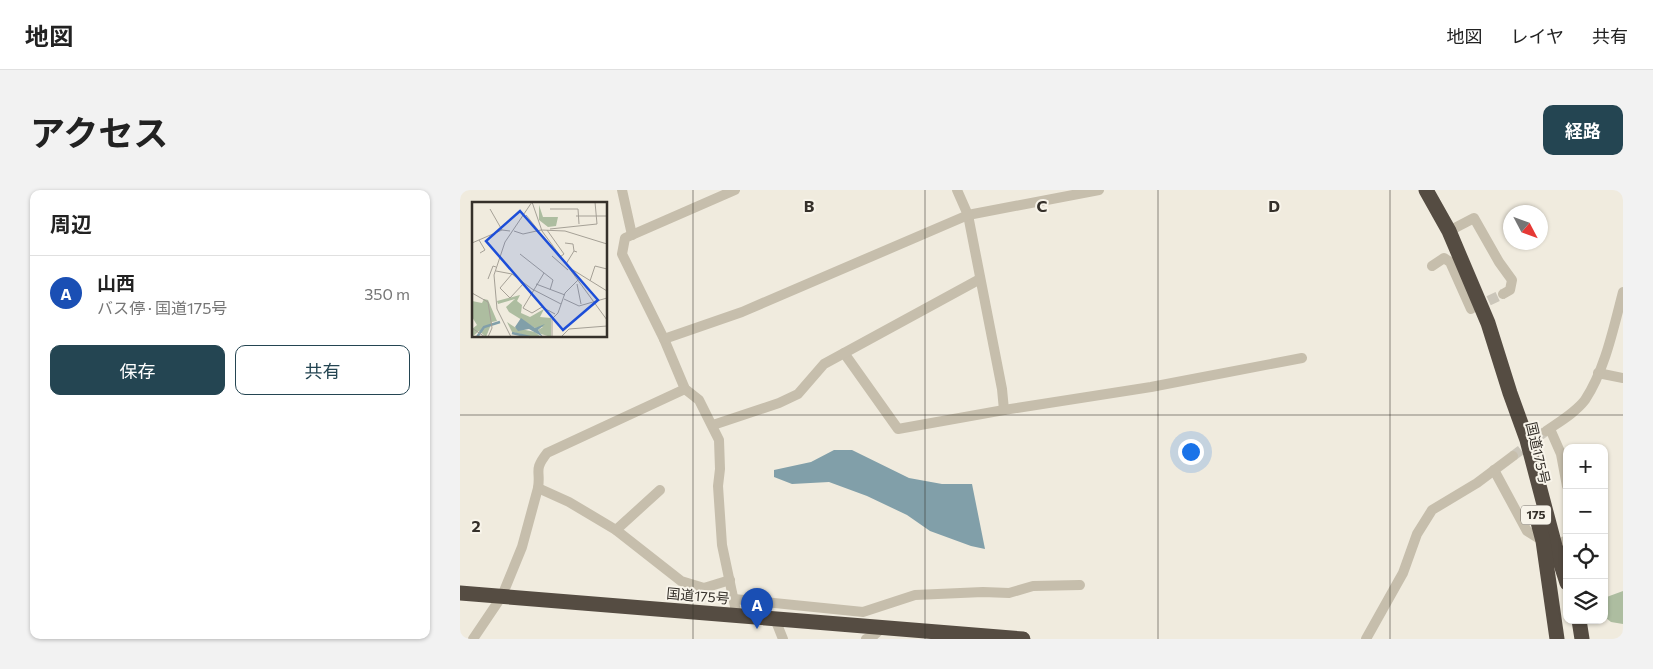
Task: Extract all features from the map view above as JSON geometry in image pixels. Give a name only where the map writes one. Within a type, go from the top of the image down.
[{"type":"highway","name":"国道175号","points":[[1426,190],[1449,231],[1488,323],[1510,393],[1516,440],[1555,542],[1566,579]]},
{"type":"highway","name":"国道175号","points":[[1555,542],[1557,639]]},
{"type":"highway","name":"国道175号","points":[[460,593],[882,628],[938,635],[1023,639]]},
{"type":"highway","points":[[1580,624],[1582,639]]},
{"type":"street","points":[[622,190],[632,235]]},
{"type":"street","points":[[734,190],[625,238],[622,254],[664,339],[685,389],[699,400],[719,440],[720,469],[718,486],[722,545],[737,616]]},
{"type":"street","points":[[957,190],[968,216],[1002,389],[1004,410]]},
{"type":"street","points":[[664,339],[742,312],[968,216],[1064,193],[1099,190]]},
{"type":"street","points":[[1449,231],[1474,218],[1499,262],[1512,280],[1510,290],[1503,294]]},
{"type":"street","points":[[1432,266],[1444,258],[1450,262],[1471,309]]},
{"type":"street","points":[[713,425],[779,403],[798,394],[824,364],[980,279]]},
{"type":"street","points":[[1563,454],[1548,430],[1575,411],[1584,400],[1598,373],[1623,292]]},
{"type":"street","points":[[844,352],[898,429],[1151,387],[1302,358]]},
{"type":"street","points":[[1598,373],[1623,378]]},
{"type":"street","points":[[473,639],[502,596],[522,547],[538,488],[537,472],[540,461],[547,453],[685,389]]},
{"type":"street","points":[[1366,639],[1403,573],[1416,534],[1432,510],[1514,456]]},
{"type":"street","points":[[1494,470],[1526,531],[1555,542]]},
{"type":"street","points":[[538,488],[569,502],[616,530],[681,582],[704,588],[730,580]]},
{"type":"street","points":[[616,530],[660,490]]},
{"type":"street","points":[[734,600],[862,612],[915,595],[983,592],[1009,593],[1033,586],[1080,585]]},
{"type":"street","points":[[775,619],[783,639]]},
{"type":"street","points":[[866,639],[872,637],[882,628]]},
{"type":"green space","points":[[1623,591],[1623,624],[1608,620],[1608,597]]},
{"type":"water","points":[[834,450],[852,450],[909,478],[942,484],[972,484],[985,549],[971,546],[930,531],[907,515],[867,496],[829,482],[792,484],[774,477],[774,470],[811,462]]},
{"type":"tunnel","points":[[1475,307],[1503,294]]},
{"type":"tunnel","points":[[1513,456],[1546,431]]},
{"type":"place","name":"山西","points":[[757,629]]}]
